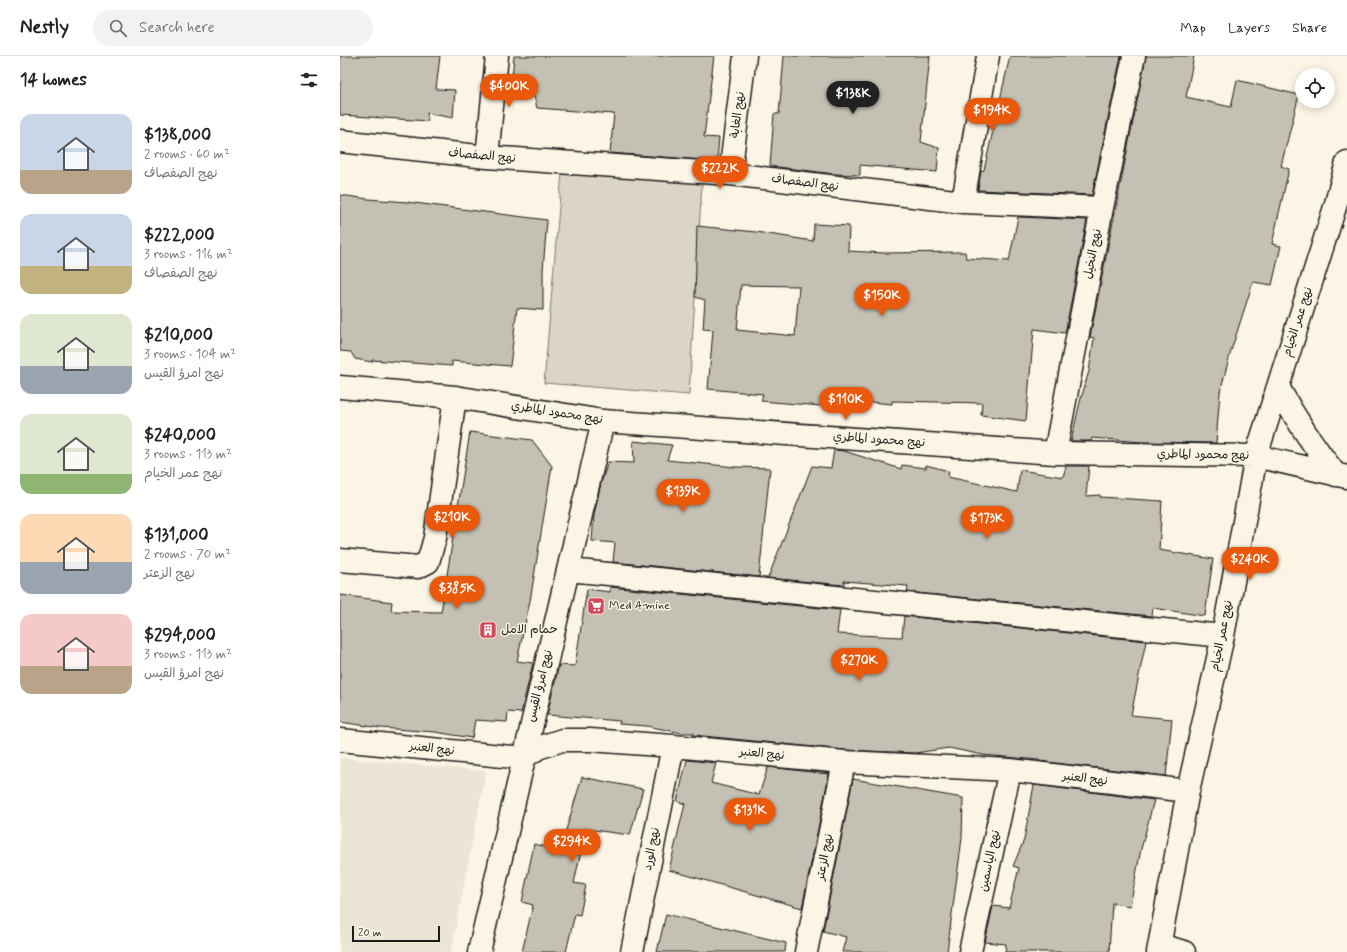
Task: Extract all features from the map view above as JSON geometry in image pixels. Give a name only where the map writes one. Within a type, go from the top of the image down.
[{"type":"street","points":[[487,157],[497,56]]},
{"type":"street","name":"نهج الغابة","points":[[730,174],[745,56]]},
{"type":"street","points":[[963,202],[988,56]]},
{"type":"street","name":"نهج النخيل","points":[[1055,453],[1102,208],[1134,56]]},
{"type":"street","name":"نهج الصفصاف","points":[[340,141],[487,157],[730,174],[963,202],[1102,208]]},
{"type":"street","name":"نهج عمر الخيام","points":[[1159,949],[1188,791],[1223,636],[1256,456],[1278,387],[1341,209],[1347,162]]},
{"type":"street","name":"نهج محمود الماطري","points":[[340,387],[455,397],[603,421],[1055,453],[1256,456],[1342,476]]},
{"type":"street","points":[[1278,387],[1295,418],[1314,447],[1342,476]]},
{"type":"street","points":[[340,560],[418,567],[428,562],[435,538],[455,397]]},
{"type":"street","name":"نهج امرؤ القيس","points":[[479,952],[523,758],[569,570],[603,421]]},
{"type":"street","points":[[569,570],[1223,636]]},
{"type":"street","name":"نهج العنبر","points":[[340,740],[523,758],[538,748],[562,740],[590,740],[844,762],[1010,770],[1188,791]]},
{"type":"street","name":"نهج الورد","points":[[632,952],[673,746]]},
{"type":"street","name":"نهج الزعتر","points":[[806,952],[844,762]]},
{"type":"street","name":"نهج الياسمين","points":[[970,952],[1010,770]]},
{"type":"street","points":[[1159,949],[1184,952]]},
{"type":"shaded area","points":[[562,172],[702,183],[689,395],[544,383]]},
{"type":"shaded area","points":[[340,758],[486,771],[451,952],[340,952]]},
{"type":"building","points":[[340,56],[440,56],[436,89],[455,90],[453,118],[427,113],[428,121],[340,115]]},
{"type":"building","points":[[514,56],[714,56],[704,137],[719,138],[717,161],[610,153],[614,114],[537,108],[533,92],[511,90]]},
{"type":"building","points":[[784,56],[930,56],[921,142],[939,148],[937,172],[860,165],[860,175],[835,174],[770,166],[774,114],[779,114]]},
{"type":"building","points":[[1010,56],[1121,56],[1092,195],[978,190],[981,171],[984,170]]},
{"type":"building","points":[[1146,56],[1194,56],[1186,97],[1231,107],[1237,80],[1295,94],[1296,108],[1281,166],[1289,169],[1272,244],[1281,246],[1272,285],[1253,282],[1231,351],[1220,392],[1216,443],[1142,442],[1092,438],[1091,441],[1071,441],[1089,371],[1094,338],[1090,337]]},
{"type":"building","points":[[340,195],[547,220],[543,270],[543,310],[517,308],[510,366],[452,361],[452,366],[372,360],[372,362],[355,359],[351,352],[340,351]]},
{"type":"building","points":[[1018,217],[1087,220],[1065,333],[1034,329],[1026,421],[981,415],[982,403],[892,401],[892,404],[859,401],[858,409],[761,401],[763,394],[708,389],[713,330],[703,329],[705,300],[695,297],[697,226],[756,232],[813,241],[814,224],[849,226],[848,251],[884,253],[965,252],[966,258],[1009,261]],"holes":[[[741,285],[799,286],[795,336],[737,330]]]},
{"type":"building","points":[[470,432],[532,440],[552,466],[530,601],[517,661],[533,663],[521,713],[508,712],[507,722],[475,720],[472,738],[435,732],[381,728],[340,722],[340,595],[392,602],[391,611],[441,612]]},
{"type":"building","points":[[633,441],[672,445],[667,460],[735,467],[770,468],[759,577],[613,562],[615,543],[592,541],[594,515],[601,483],[608,462],[634,463]]},
{"type":"building","points":[[834,450],[844,451],[901,469],[902,465],[926,468],[926,465],[949,471],[948,477],[1017,492],[1020,470],[1063,477],[1066,466],[1089,466],[1086,496],[1100,495],[1100,497],[1162,501],[1159,550],[1213,559],[1205,616],[1153,608],[1152,616],[907,592],[908,586],[844,581],[844,585],[768,578],[812,466],[831,468]]},
{"type":"building","points":[[610,587],[840,610],[837,634],[902,637],[904,616],[1146,641],[1131,715],[1172,719],[1166,776],[1039,760],[983,755],[949,748],[915,753],[845,750],[693,735],[694,733],[682,733],[647,726],[619,724],[620,721],[547,715],[559,665],[575,666],[587,589],[610,592]]},
{"type":"building","points":[[687,760],[716,763],[711,783],[759,795],[768,767],[829,774],[802,908],[669,870],[685,804],[677,801]]},
{"type":"building","points":[[582,777],[643,789],[630,835],[586,829],[574,883],[586,885],[580,915],[575,914],[566,952],[522,952],[533,905],[522,902],[534,844],[560,850]]},
{"type":"building","points":[[853,779],[963,798],[962,838],[947,952],[842,952],[846,937],[823,931]]},
{"type":"building","points":[[1034,785],[1154,800],[1141,849],[1130,906],[1112,903],[1109,952],[1005,952],[1006,944],[985,942],[993,906],[1009,908],[1019,868],[1013,866],[1024,840]]},
{"type":"building","points":[[666,914],[786,943],[785,952],[657,952]]},
{"type":"place","name":"Med Amine","points":[[596,606]]},
{"type":"place","name":"حمام الامل","points":[[488,630]]}]
